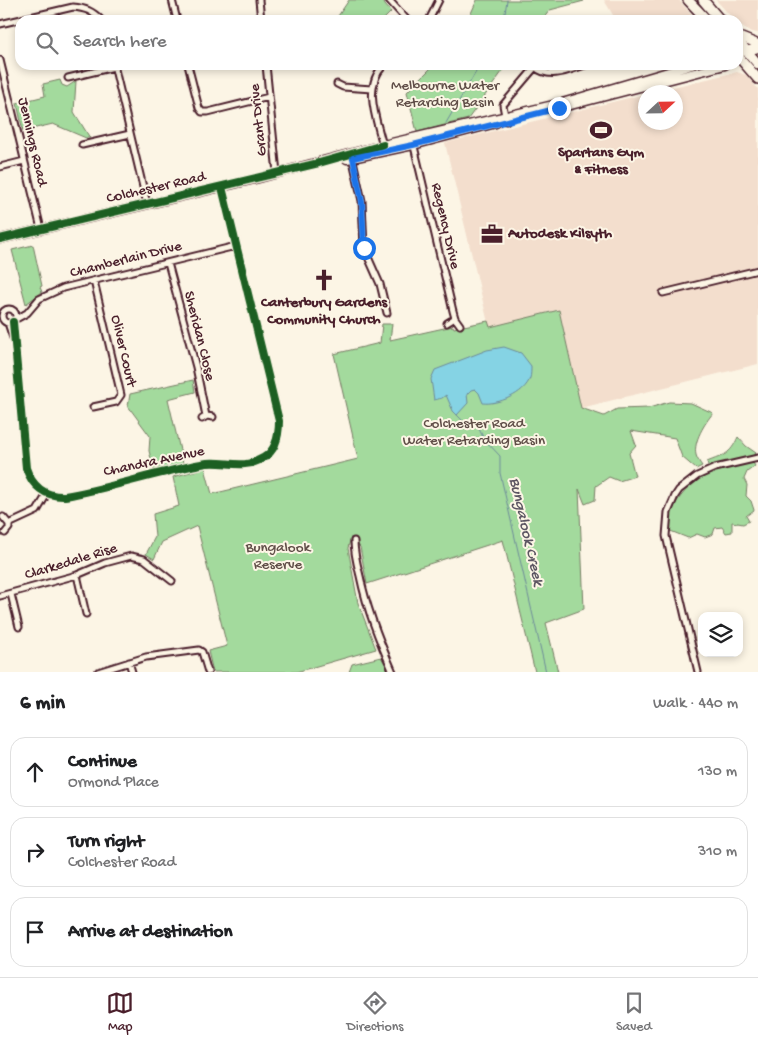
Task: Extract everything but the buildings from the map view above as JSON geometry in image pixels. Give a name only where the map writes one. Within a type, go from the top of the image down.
[{"type":"main road","points":[[688,0],[702,15]]},
{"type":"main road","points":[[702,0],[716,15]]},
{"type":"main road","points":[[743,38],[758,44]]},
{"type":"main road","points":[[758,48],[746,58],[758,79]]},
{"type":"main road","name":"Colchester Road","points":[[0,239],[413,142],[613,89],[676,70]]},
{"type":"main road","name":"Colchester Road","points":[[505,118],[591,101],[706,70]]},
{"type":"street","points":[[172,0],[176,15]]},
{"type":"street","points":[[260,0],[262,15]]},
{"type":"street","points":[[389,0],[402,15]]},
{"type":"street","points":[[432,15],[439,0]]},
{"type":"street","points":[[39,15],[73,7],[85,8],[95,15]]},
{"type":"street","points":[[0,24],[15,21]]},
{"type":"street","name":"Jennings Road","points":[[0,60],[41,229]]},
{"type":"street","points":[[68,78],[99,70]]},
{"type":"street","points":[[115,70],[147,204]]},
{"type":"street","points":[[189,70],[199,108],[202,112],[269,97]]},
{"type":"street","name":"Grant Drive","points":[[266,70],[278,173]]},
{"type":"street","points":[[381,70],[375,78],[372,89],[372,102],[383,148]]},
{"type":"street","points":[[505,118],[503,105],[533,70]]},
{"type":"street","points":[[541,70],[552,74],[567,70]]},
{"type":"street","points":[[337,84],[343,87],[372,89]]},
{"type":"street","points":[[82,145],[130,134]]},
{"type":"street","name":"Regency Drive","points":[[413,142],[455,318],[460,325]]},
{"type":"street","points":[[352,156],[362,202],[364,248],[380,284],[387,313]]},
{"type":"street","points":[[0,167],[24,161]]},
{"type":"street","name":"Chandra Avenue","points":[[47,494],[58,496],[71,495],[208,463],[247,465],[261,460],[272,450],[279,433],[279,421],[222,187]]},
{"type":"street","name":"Chamberlain Drive","points":[[8,321],[23,315],[39,299],[49,293],[236,246]]},
{"type":"street","name":"Sheridan Close","points":[[168,263],[196,367],[204,418],[213,418]]},
{"type":"street","points":[[663,293],[758,270]]},
{"type":"street","name":"Oliver Court","points":[[93,407],[116,402],[121,395],[94,281]]},
{"type":"street","points":[[9,524],[37,511],[47,494],[32,482],[26,468],[15,343],[8,321],[1,314],[8,309],[15,312],[28,311]]},
{"type":"street","points":[[8,321],[15,312]]},
{"type":"street","points":[[448,323],[455,318]]},
{"type":"street","points":[[698,672],[666,536],[668,512],[679,490],[696,476],[715,468],[758,458]]},
{"type":"street","points":[[3,517],[9,524]]},
{"type":"street","points":[[5,533],[9,528],[9,524]]},
{"type":"street","points":[[354,541],[355,555],[367,608],[393,672]]},
{"type":"street","name":"Clarkedale Rise","points":[[0,596],[77,575],[106,563],[131,556],[144,559],[172,581]]},
{"type":"street","points":[[77,575],[86,614]]},
{"type":"street","points":[[11,594],[19,627]]},
{"type":"street","points":[[98,672],[163,654],[199,650],[202,652],[208,672]]},
{"type":"street","points":[[129,662],[132,672]]},
{"type":"shaded area","points":[[604,0],[679,0],[692,15],[613,15]]},
{"type":"shaded area","points":[[716,0],[758,0],[758,33],[751,32],[743,26],[743,15],[730,15]]},
{"type":"shaded area","points":[[737,72],[746,75],[758,89],[758,364],[581,408],[559,310],[489,327],[445,143],[638,96],[638,130],[683,130],[682,85]]},
{"type":"green space","points":[[349,0],[383,0],[391,12],[388,15],[339,15]]},
{"type":"green space","points":[[477,0],[584,1],[550,10],[546,15],[470,15]]},
{"type":"green space","name":"Melbourne Water Retarding Basin","points":[[429,70],[503,70],[468,119],[417,132],[407,92]]},
{"type":"green space","points":[[60,80],[62,85],[67,87],[76,81],[74,112],[90,138],[53,124],[23,131],[17,103],[45,96],[43,84]]},
{"type":"green space","points":[[33,245],[42,292],[26,304],[12,250]]},
{"type":"green space","points":[[559,310],[581,408],[604,416],[617,409],[649,408],[669,402],[691,403],[713,413],[703,427],[696,444],[696,455],[702,466],[696,469],[682,457],[675,438],[631,431],[636,445],[629,453],[635,476],[619,481],[609,477],[596,486],[595,500],[585,504],[579,489],[584,609],[546,623],[558,672],[535,672],[503,540],[367,584],[360,547],[351,537],[348,548],[358,603],[376,649],[296,672],[213,672],[208,651],[227,646],[197,526],[162,542],[154,559],[146,554],[155,537],[153,514],[179,506],[173,477],[205,468],[212,494],[358,459],[334,354],[380,343],[382,324],[392,324],[390,340],[453,326],[454,328],[488,321],[490,327]]},
{"type":"green space","points":[[193,380],[195,392],[168,399],[183,463],[154,470],[149,451],[150,436],[128,406],[130,394]]},
{"type":"green space","points":[[738,437],[756,453],[750,458],[755,466],[747,472],[744,479],[747,485],[746,496],[751,501],[754,510],[746,516],[749,521],[743,524],[732,522],[732,532],[726,533],[722,527],[715,528],[713,534],[705,537],[697,534],[688,538],[668,530],[673,509],[680,497],[695,482],[710,471],[707,462],[726,454]]},
{"type":"green space","points":[[381,657],[390,672],[349,672],[352,664]]},
{"type":"water","points":[[504,347],[521,353],[531,366],[530,377],[523,389],[503,400],[489,403],[483,403],[479,393],[475,389],[471,390],[467,394],[468,403],[457,415],[453,411],[446,395],[434,400],[431,379],[435,370],[487,350]]},
{"type":"waterway","name":"Bungalook Creek","points":[[505,15],[507,0]]},
{"type":"waterway","name":"Bungalook Creek","points":[[446,123],[477,70]]},
{"type":"waterway","name":"Bungalook Creek","points":[[457,415],[463,421],[478,427],[484,439],[500,456],[500,473],[546,672]]},
{"type":"cycle path","points":[[0,239],[319,163],[383,145]]},
{"type":"cycle path","points":[[13,322],[26,468],[32,480],[45,492],[51,495],[65,496],[207,463],[249,464],[263,458],[274,447],[279,421],[222,187]]},
{"type":"place","name":"Spartans Gym & Fitness","points":[[601,130]]},
{"type":"place","name":"Autodesk Kilsyth","points":[[492,234]]},
{"type":"place","name":"Canterbury Gardens Community Church","points":[[324,280]]},
{"type":"route","points":[[364,248],[361,192],[353,158],[413,145],[559,108]]},
{"type":"park label","name":"Colchester Road Water Retarding Basin","points":[[474,432]]},
{"type":"park label","name":"Bungalook Reserve","points":[[278,556]]}]
